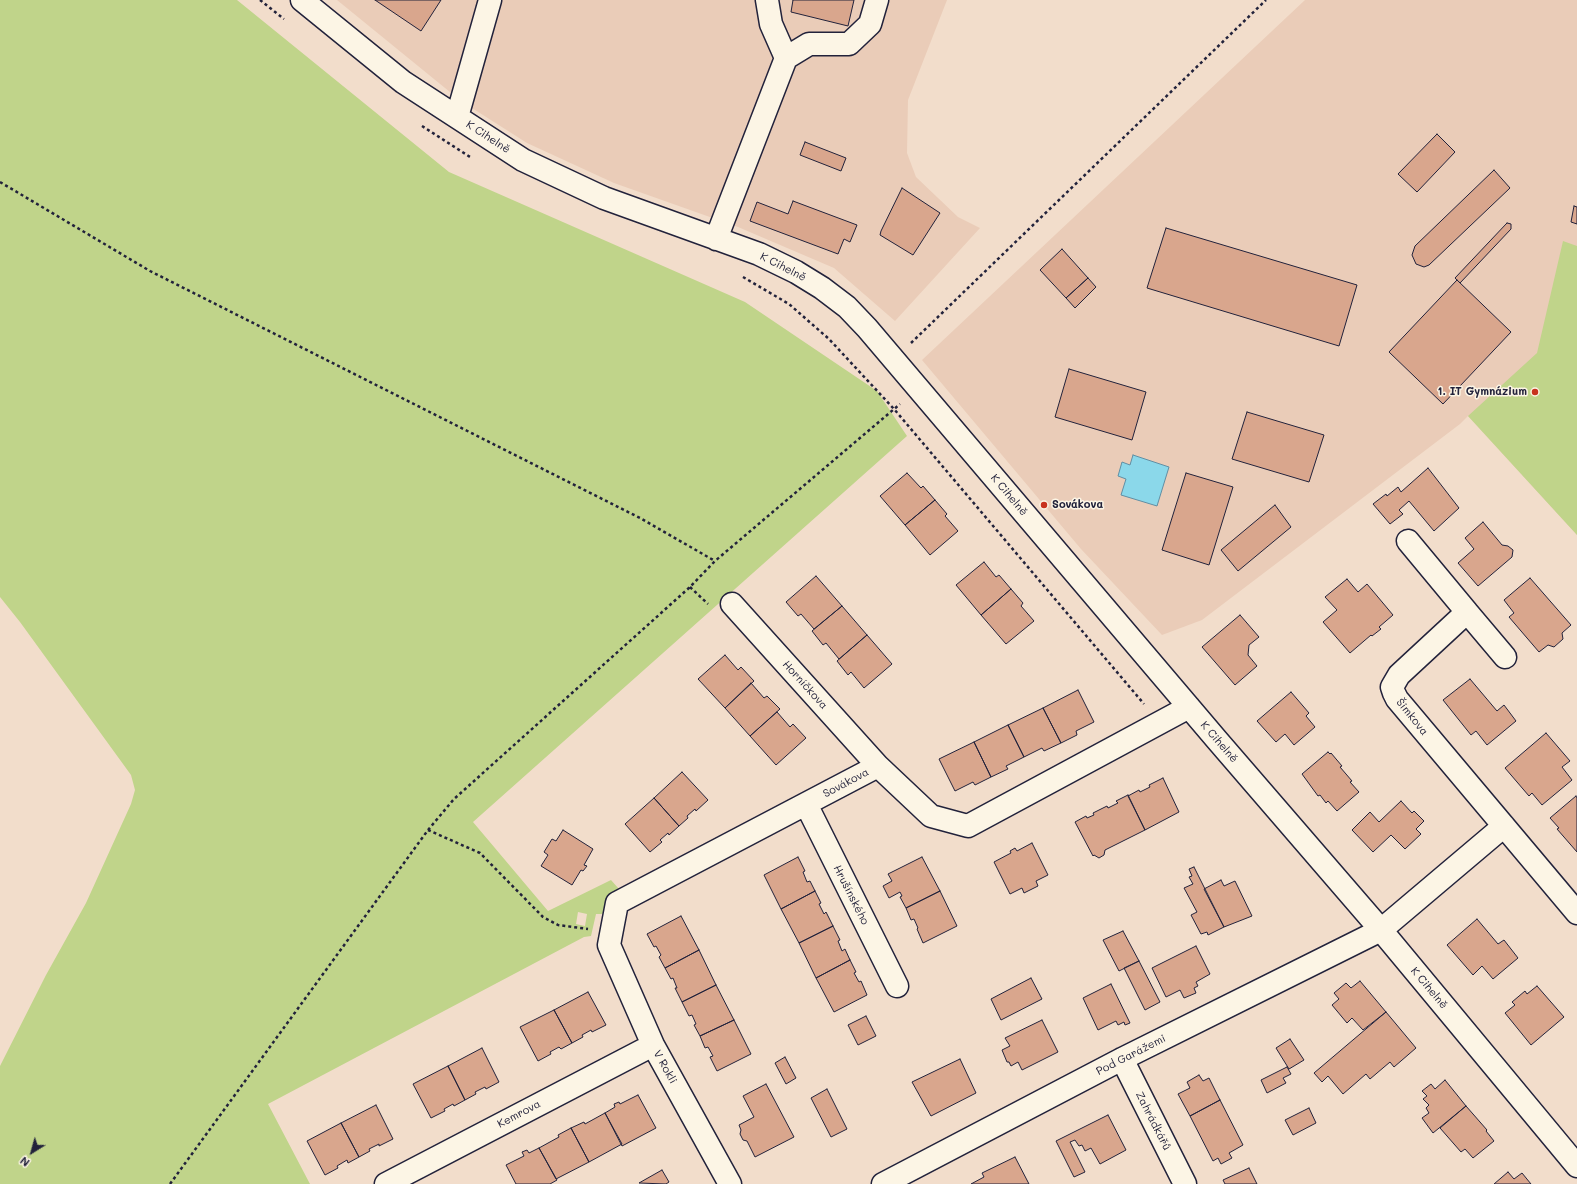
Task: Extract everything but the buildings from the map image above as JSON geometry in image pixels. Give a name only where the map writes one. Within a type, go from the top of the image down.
[{"type":"street","name":"K Cihelně","points":[[302,0],[403,82],[523,160],[604,198],[759,254],[796,272],[822,288],[847,307],[894,359],[1189,707],[1381,930],[1577,1166]]},
{"type":"street","points":[[457,117],[490,0]]},
{"type":"street","points":[[767,0],[771,24],[786,58]]},
{"type":"street","points":[[716,239],[786,58],[809,44],[850,44],[870,24],[877,0]]},
{"type":"street","points":[[1408,541],[1505,657]]},
{"type":"street","name":"Horníčkova","points":[[732,604],[878,766]]},
{"type":"street","name":"Šimkova","points":[[1466,612],[1399,675],[1394,681],[1392,687],[1397,699],[1577,913]]},
{"type":"street","name":"Sovákova","points":[[611,939],[617,903],[878,766],[931,816],[968,826],[1189,707]]},
{"type":"street","name":"Hrušínského","points":[[806,804],[897,986]]},
{"type":"street","points":[[1381,930],[1504,826]]},
{"type":"street","name":"Pod Garážemi","points":[[883,1184],[1122,1059],[1381,930]]},
{"type":"street","name":"V Rokli","points":[[611,939],[653,1045],[730,1184]]},
{"type":"street","name":"Kemrova","points":[[386,1184],[653,1045]]},
{"type":"street","name":"Zahrádkářů","points":[[1122,1059],[1184,1184]]},
{"type":"path","points":[[894,359],[1266,0]]},
{"type":"path","points":[[0,182],[150,271],[640,518],[715,561]]},
{"type":"path","points":[[170,1184],[428,830],[454,799],[690,587],[715,561],[918,388]]},
{"type":"path","points":[[894,409],[1147,708]]},
{"type":"path","points":[[428,830],[480,853],[543,917],[558,925],[611,939]]},
{"type":"shaded area","points":[[337,0],[947,0],[908,100],[907,153],[916,177],[958,217],[980,228],[895,321],[834,268],[738,227],[614,183],[527,143],[461,101]]},
{"type":"shaded area","points":[[1305,0],[1577,0],[1577,535],[1468,416],[1460,424],[1202,620],[1162,635],[1081,549],[922,360]]},
{"type":"green space","points":[[0,0],[237,0],[449,172],[745,302],[877,391],[907,436],[473,822],[548,911],[611,880],[619,889],[602,914],[596,914],[591,936],[584,937],[268,1104],[310,1184],[0,1184],[0,1066],[46,975],[86,903],[131,804],[135,790],[131,775],[20,622],[0,597]],"holes":[[[578,912],[587,914],[585,926],[576,924]]]},
{"type":"green space","name":"1. IT Gymnázium","points":[[1563,241],[1577,246],[1577,535],[1468,416],[1537,353]]},
{"type":"water","points":[[1133,455],[1169,467],[1157,506],[1121,495],[1126,479],[1118,476],[1122,462],[1130,465]]},
{"type":"place","name":"1. IT Gymnázium","points":[[1535,392]]},
{"type":"place","name":"Sovákova","points":[[1044,505]]}]
